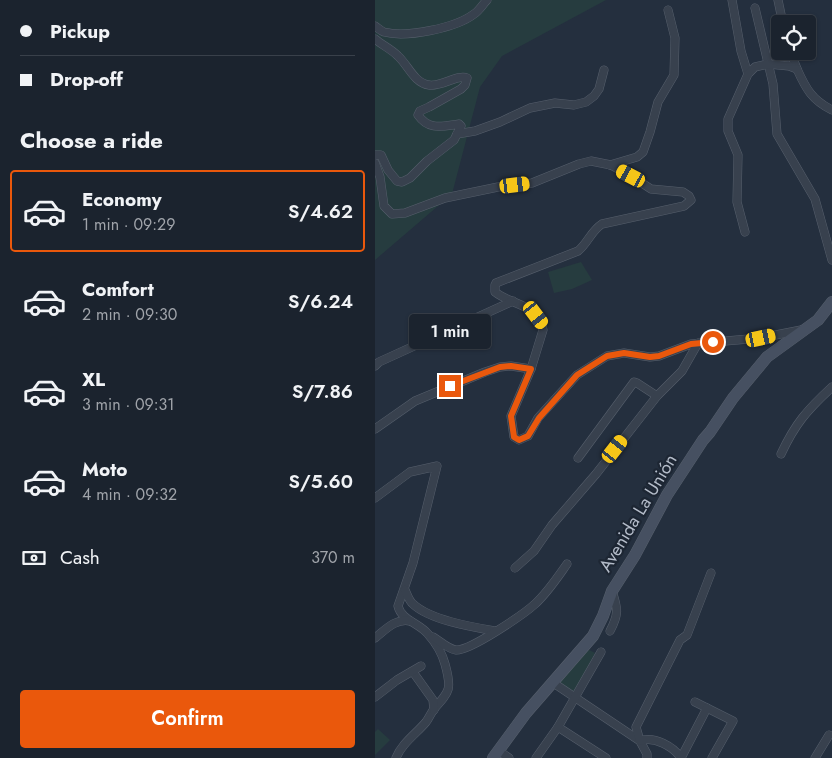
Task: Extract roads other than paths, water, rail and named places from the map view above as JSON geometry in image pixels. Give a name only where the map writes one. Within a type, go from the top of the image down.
[{"type":"main road","name":"Avenida La Unión","points":[[496,755],[526,713],[593,636],[612,591],[635,555],[667,495],[733,398],[767,357],[818,320],[832,302]]},
{"type":"street","points":[[375,26],[382,31],[401,34],[421,32],[461,21],[474,14],[487,0]]},
{"type":"street","points":[[732,0],[741,52],[748,74]]},
{"type":"street","points":[[777,0],[781,15]]},
{"type":"street","points":[[755,8],[773,84],[777,134],[815,199],[832,260]]},
{"type":"street","points":[[610,165],[637,157],[643,152],[651,132],[658,102],[674,75],[675,38],[668,10]]},
{"type":"street","points":[[375,39],[399,57],[418,80],[427,85],[437,85],[462,77],[467,78],[465,85],[461,89],[422,109],[418,115],[422,121],[430,126],[446,127],[460,124],[460,130],[454,140],[427,161],[410,178],[402,182],[395,180],[381,155],[375,155]]},
{"type":"street","points":[[794,60],[806,89],[820,104],[832,110]]},
{"type":"street","points":[[745,232],[737,202],[738,155],[728,131],[729,119],[748,74],[755,67],[768,64],[797,69]]},
{"type":"street","points":[[457,134],[475,132],[530,108],[555,103],[574,104],[586,102],[599,89],[605,70]]},
{"type":"street","points":[[375,163],[381,177],[384,206],[389,213],[398,215],[445,198],[498,187],[532,183],[591,161],[610,165],[651,189],[683,192],[689,196],[691,200],[684,206],[602,224],[595,229],[584,246],[578,251],[496,282],[495,292],[524,304],[543,324],[531,369],[511,416],[514,437],[519,440],[528,436],[539,418],[577,375],[607,356],[624,353],[650,357],[659,356],[691,344],[761,338],[806,328]]},
{"type":"street","points":[[376,364],[513,300]]},
{"type":"street","points":[[515,568],[534,551],[552,525],[596,474],[657,396],[682,371],[698,343]]},
{"type":"street","points":[[375,429],[415,401],[485,372],[511,366],[531,369]]},
{"type":"street","points":[[578,458],[634,382],[637,382],[657,396]]},
{"type":"street","points":[[781,454],[792,430],[809,407],[832,387]]},
{"type":"street","points":[[375,498],[411,472],[437,466],[413,564],[405,590],[398,600],[398,606],[399,612],[450,648],[457,650],[465,649],[477,644],[535,604],[549,589],[567,564]]},
{"type":"street","points":[[647,758],[637,732],[638,722],[680,640],[687,635],[711,573]]},
{"type":"street","points":[[405,590],[412,603],[425,612],[459,625],[495,631]]},
{"type":"street","points":[[610,632],[615,622],[617,608],[612,591]]},
{"type":"street","points":[[375,638],[402,619],[411,621]]},
{"type":"street","points":[[396,758],[411,737],[444,699],[448,691],[449,682],[442,653],[427,633]]},
{"type":"street","points":[[536,758],[577,698],[601,652]]},
{"type":"street","points":[[375,697],[397,680],[421,666]]},
{"type":"street","points":[[413,672],[433,700],[434,710]]},
{"type":"street","points":[[552,682],[640,741]]},
{"type":"street","points":[[695,702],[733,720],[712,758]]},
{"type":"street","points":[[640,741],[646,739],[670,746],[681,758],[707,708]]},
{"type":"street","points":[[559,727],[606,758]]},
{"type":"street","points":[[815,758],[829,735]]},
{"type":"street","points":[[496,755],[509,758]]}]
